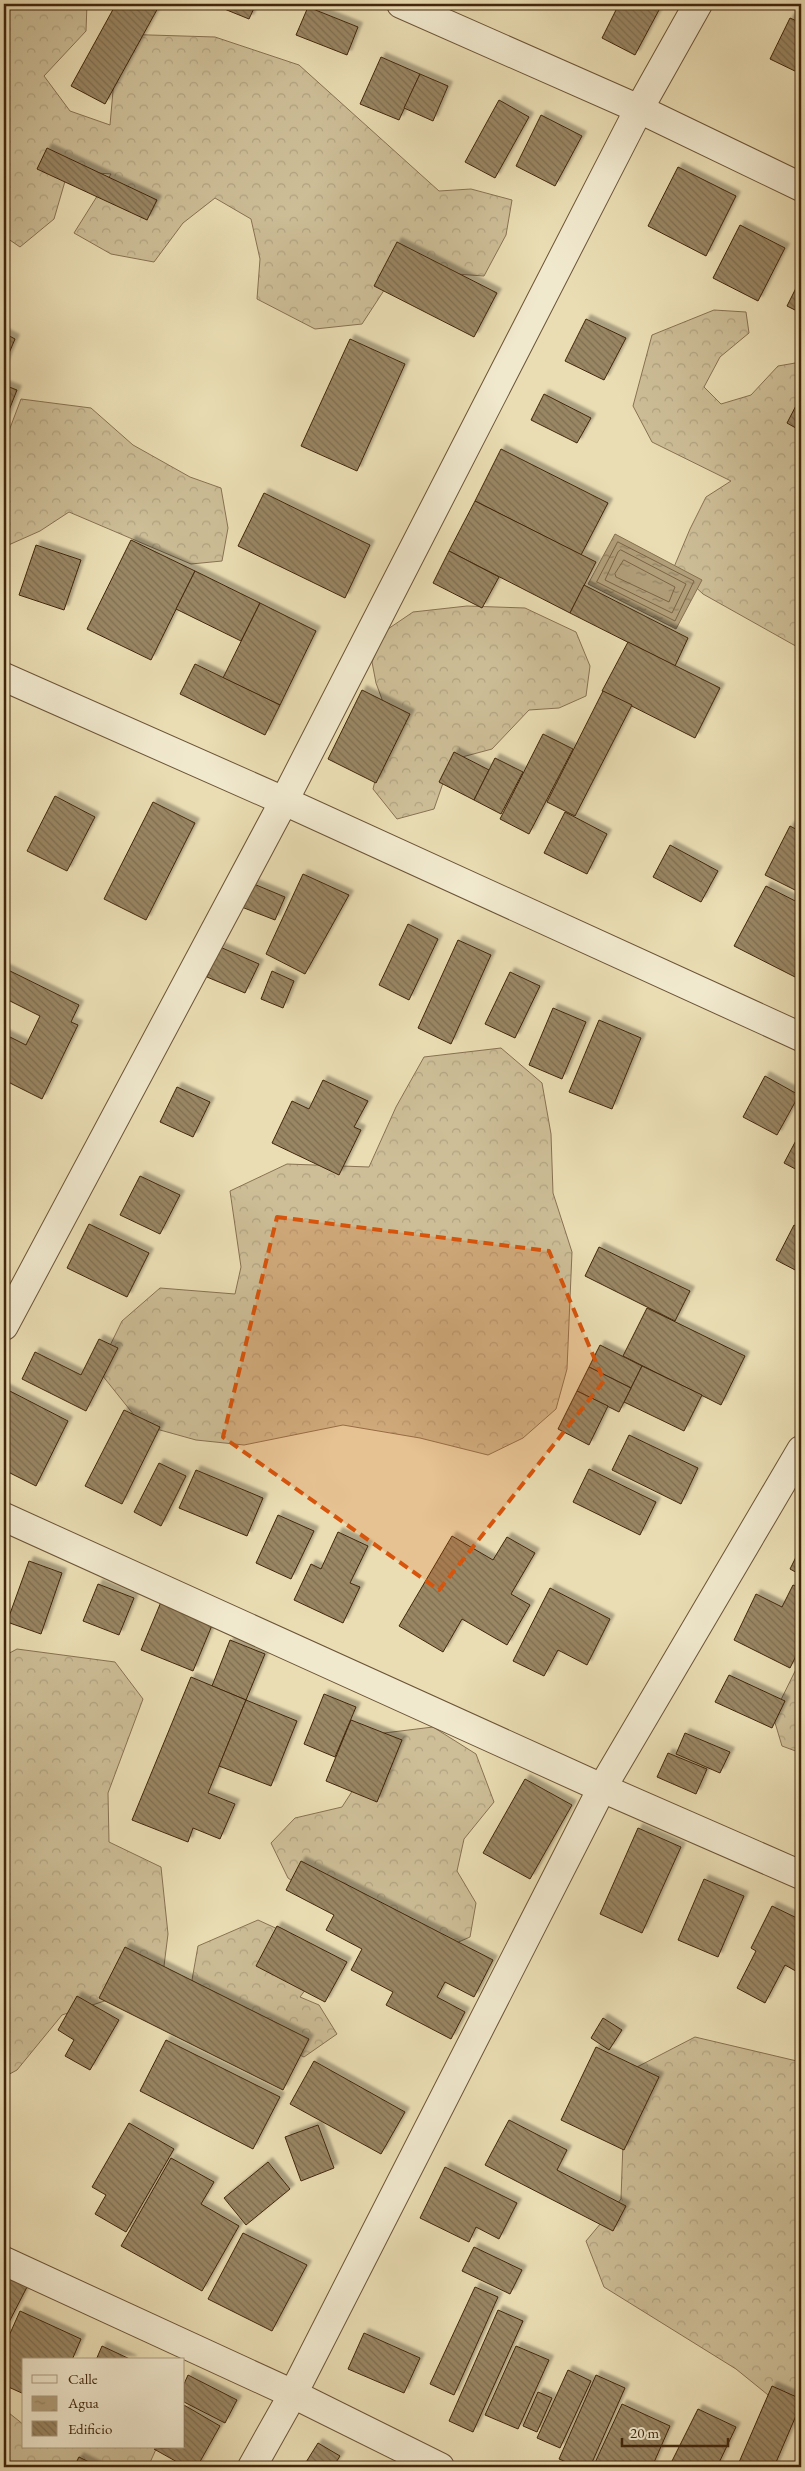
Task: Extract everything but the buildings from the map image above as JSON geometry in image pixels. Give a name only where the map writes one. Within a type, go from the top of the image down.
[{"type":"street","points":[[401,4],[639,109],[801,187]]},
{"type":"street","points":[[4,1326],[284,801],[639,109],[698,4]]},
{"type":"street","points":[[4,677],[284,801],[801,1037]]},
{"type":"street","points":[[252,2467],[293,2394],[602,1788],[801,1450]]},
{"type":"street","points":[[4,1517],[602,1788],[801,1875]]},
{"type":"street","points":[[4,2261],[293,2394],[440,2467]]},
{"type":"highlighted area","points":[[277,1217],[549,1251],[604,1381],[439,1590],[223,1437]]},
{"type":"green space","points":[[4,4],[87,4],[86,31],[44,76],[70,111],[110,125],[118,34],[215,37],[299,65],[439,191],[471,189],[512,200],[506,235],[484,276],[442,273],[394,275],[362,324],[315,329],[257,299],[260,259],[251,219],[215,198],[183,223],[154,262],[111,254],[74,233],[111,174],[68,171],[54,219],[20,247],[4,236]]},
{"type":"green space","points":[[714,310],[746,312],[749,333],[720,357],[704,387],[721,404],[751,395],[778,366],[801,362],[801,649],[703,594],[674,567],[706,497],[731,481],[652,442],[633,406],[652,335]]},
{"type":"green space","points":[[21,399],[91,408],[133,445],[190,477],[221,488],[228,528],[222,561],[191,564],[69,512],[40,531],[4,547],[4,444]]},
{"type":"green space","points":[[467,606],[525,608],[576,632],[590,666],[586,696],[559,708],[529,710],[492,749],[451,760],[434,809],[397,819],[373,789],[390,721],[376,683],[372,662],[385,631],[413,612]]},
{"type":"green space","points":[[501,1048],[542,1083],[551,1134],[553,1193],[572,1252],[567,1369],[556,1409],[523,1438],[488,1455],[420,1438],[343,1425],[244,1445],[196,1440],[142,1425],[98,1370],[122,1321],[160,1288],[235,1294],[241,1267],[230,1191],[287,1164],[369,1167],[396,1107],[424,1057]]},
{"type":"green space","points":[[17,1649],[115,1662],[143,1699],[108,1793],[109,1842],[161,1867],[168,1934],[162,1982],[62,2015],[17,2070],[4,2077],[4,1656]]},
{"type":"green space","points":[[801,1659],[801,1753],[782,1746],[773,1716]]},
{"type":"green space","points":[[433,1727],[476,1754],[494,1802],[464,1839],[457,1871],[476,1903],[470,1937],[429,1955],[331,1907],[288,1878],[271,1843],[295,1818],[342,1807],[360,1779],[384,1733]]},
{"type":"green space","points":[[258,1920],[306,1942],[317,1974],[300,1997],[319,2005],[337,2034],[304,2057],[226,2019],[192,1980],[198,1946]]},
{"type":"green space","points":[[695,2037],[801,2062],[801,2406],[773,2399],[736,2369],[604,2287],[586,2241],[621,2199],[623,2142],[635,2068]]},
{"type":"green space","points":[[4,2409],[22,2423],[22,2448],[157,2448],[148,2467],[4,2467]]},
{"type":"water","points":[[615,534],[702,580],[676,629],[588,584]]}]
